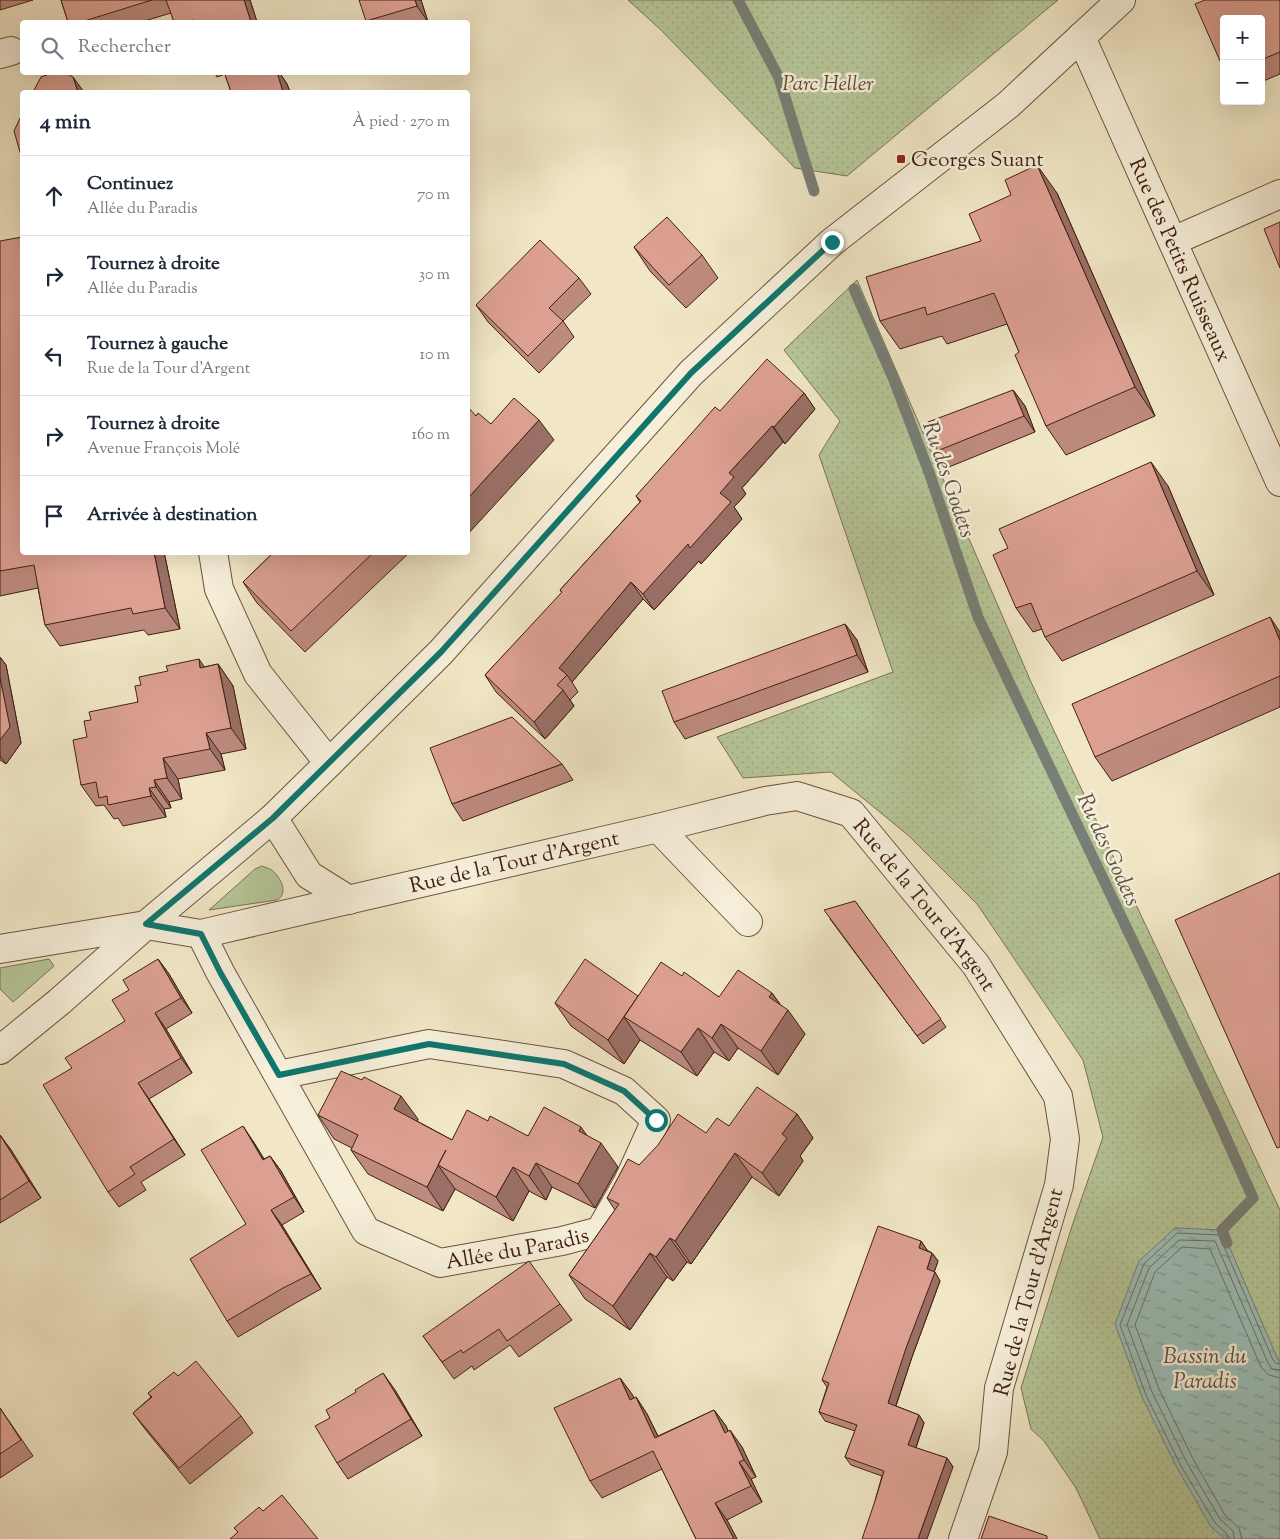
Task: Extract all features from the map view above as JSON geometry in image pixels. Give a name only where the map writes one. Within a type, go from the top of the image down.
[{"type":"street","points":[[0,1050],[59,1002],[146,924],[273,818],[441,652],[691,373],[832,242],[1008,106],[1121,0]]},
{"type":"street","name":"Rue des Petits Ruisseaux","points":[[1082,37],[1280,482]]},
{"type":"street","points":[[1173,241],[1280,194]]},
{"type":"street","points":[[213,555],[218,589],[258,674],[329,763]]},
{"type":"street","name":"Rue de la Tour d'Argent","points":[[146,924],[201,934],[658,828],[765,801],[797,796],[851,813],[976,965],[1058,1096],[1065,1139],[1058,1185],[999,1388],[993,1452],[963,1539]]},
{"type":"street","points":[[273,818],[309,875],[349,900]]},
{"type":"street","points":[[658,828],[748,922]]},
{"type":"street","points":[[0,949],[146,924]]},
{"type":"street","name":"Allée du Paradis","points":[[201,934],[220,972],[366,1231],[440,1263],[562,1241],[600,1231],[628,1182],[656,1120],[624,1091],[564,1064],[429,1044],[279,1075]]},
{"type":"green space","name":"Parc Heller","points":[[628,0],[1058,0],[847,176],[795,168],[661,30]]},
{"type":"green space","points":[[857,280],[1031,682],[1280,1210],[1280,1539],[1100,1539],[1076,1488],[1044,1441],[1031,1429],[1021,1388],[1072,1226],[1103,1137],[1083,1060],[977,904],[909,836],[831,772],[743,778],[717,737],[893,672],[819,455],[840,421],[784,350]]},
{"type":"green space","points":[[262,866],[273,871],[280,879],[283,888],[281,897],[277,900],[209,910],[255,869]]},
{"type":"green space","points":[[49,959],[54,966],[13,1002],[0,989],[0,968]]},
{"type":"water","name":"Bassin du Paradis","points":[[1175,1228],[1222,1230],[1280,1364],[1280,1539],[1225,1539],[1211,1527],[1177,1468],[1142,1397],[1115,1324],[1139,1261]]},
{"type":"building","points":[[61,0],[152,0],[87,20],[67,20]]},
{"type":"building","points":[[166,0],[244,0],[250,20],[193,20],[173,20]]},
{"type":"building","points":[[359,0],[415,0],[417,6],[366,20]]},
{"type":"building","points":[[1205,0],[1280,0],[1280,52],[1265,58],[1265,15],[1220,15],[1220,61],[1195,4]]},
{"type":"building","points":[[47,75],[69,75],[73,77],[77,90],[34,90],[41,77]]},
{"type":"building","points":[[225,75],[278,75],[282,90],[230,90]]},
{"type":"building","points":[[20,118],[20,152],[14,131]]},
{"type":"building","points":[[1037,165],[1135,387],[1046,426],[1015,355],[1019,352],[994,293],[927,315],[925,307],[880,321],[866,277],[981,241],[969,214],[1011,195],[1005,180]]},
{"type":"building","points":[[667,217],[702,255],[669,285],[634,247]]},
{"type":"building","points":[[1280,222],[1280,268],[1264,229]]},
{"type":"building","points":[[20,237],[20,555],[155,555],[165,608],[133,614],[131,608],[45,625],[34,565],[0,571],[0,241]]},
{"type":"building","points":[[540,240],[579,278],[549,308],[563,321],[528,356],[476,305]]},
{"type":"building","points":[[767,359],[804,393],[729,473],[734,477],[720,493],[731,502],[690,548],[688,544],[643,594],[631,582],[559,668],[567,675],[557,685],[563,690],[534,722],[485,675],[562,592],[560,590],[641,501],[636,496],[715,407],[720,411]]},
{"type":"building","points":[[1013,390],[1024,416],[937,451],[928,422]]},
{"type":"building","points":[[514,398],[539,420],[470,496],[470,409],[476,416],[478,413],[491,424]]},
{"type":"building","points":[[1151,462],[1197,571],[1045,637],[1031,603],[1016,608],[993,555],[1008,548],[999,529]]},
{"type":"building","points":[[271,555],[371,555],[291,631],[243,582]]},
{"type":"building","points":[[1270,617],[1280,641],[1280,676],[1095,757],[1072,704]]},
{"type":"building","points":[[845,624],[857,655],[674,722],[662,691]]},
{"type":"building","points":[[199,659],[200,668],[218,664],[231,728],[206,733],[210,749],[163,758],[167,778],[154,780],[156,787],[149,788],[151,796],[108,805],[107,796],[99,798],[96,782],[81,785],[73,740],[87,737],[84,721],[91,720],[89,712],[138,702],[135,686],[141,685],[139,677],[168,671],[166,666]]},
{"type":"building","points":[[0,678],[10,727],[0,740]]},
{"type":"building","points":[[512,717],[562,764],[452,804],[430,748]]},
{"type":"building","points":[[1280,873],[1280,1147],[1277,1148],[1175,920]]},
{"type":"building","points":[[855,901],[941,1019],[917,1036],[824,910]]},
{"type":"building","points":[[158,959],[181,998],[155,1013],[181,1058],[138,1083],[174,1139],[130,1167],[135,1174],[108,1192],[43,1085],[72,1068],[65,1058],[125,1021],[112,1000],[129,990],[123,980]]},
{"type":"building","points":[[585,959],[638,996],[608,1040],[555,1003]]},
{"type":"building","points":[[661,962],[682,976],[684,972],[719,997],[738,970],[772,993],[769,997],[788,1010],[761,1051],[721,1024],[712,1038],[698,1028],[681,1052],[624,1017]]},
{"type":"building","points":[[341,1071],[362,1080],[364,1077],[401,1096],[394,1109],[452,1140],[467,1110],[488,1121],[490,1116],[528,1136],[544,1107],[581,1127],[579,1131],[601,1143],[578,1184],[536,1163],[529,1176],[513,1167],[496,1197],[438,1165],[427,1187],[351,1150],[358,1135],[318,1115]]},
{"type":"building","points":[[757,1087],[797,1114],[782,1134],[787,1138],[762,1173],[735,1153],[675,1241],[670,1238],[656,1257],[650,1253],[613,1306],[569,1275],[619,1204],[607,1198],[628,1159],[639,1165],[658,1145],[678,1114],[706,1133],[717,1118],[729,1126]]},
{"type":"building","points":[[243,1126],[263,1160],[270,1156],[294,1197],[271,1210],[311,1274],[227,1321],[190,1259],[246,1224],[201,1150]]},
{"type":"building","points":[[0,1135],[29,1181],[0,1200]]},
{"type":"building","points":[[878,1226],[921,1241],[919,1248],[932,1253],[927,1269],[935,1272],[906,1348],[888,1403],[919,1415],[908,1445],[947,1458],[918,1539],[862,1539],[884,1471],[845,1457],[857,1425],[819,1412],[829,1383],[822,1380]]},
{"type":"building","points":[[529,1261],[560,1304],[507,1341],[499,1329],[463,1353],[461,1350],[442,1362],[423,1336]]},
{"type":"building","points":[[196,1361],[241,1416],[179,1468],[133,1413],[152,1397],[148,1393],[174,1372],[178,1376]]},
{"type":"building","points":[[383,1373],[411,1419],[337,1463],[315,1426],[330,1418],[326,1410]]},
{"type":"building","points":[[620,1378],[630,1400],[636,1397],[655,1438],[714,1410],[725,1433],[730,1430],[744,1460],[739,1462],[751,1486],[715,1503],[734,1539],[696,1539],[653,1451],[590,1481],[554,1408]]},
{"type":"building","points":[[0,1408],[21,1440],[0,1454]]},
{"type":"building","points":[[282,1495],[318,1539],[230,1539],[238,1532],[234,1528],[259,1507],[263,1511]]},
{"type":"building","points":[[989,1516],[1047,1536],[1047,1539],[981,1539]]},
{"type":"waterway","name":"Ru des Godets","points":[[738,0],[779,78],[814,191]]},
{"type":"waterway","name":"Ru des Godets","points":[[854,289],[894,380],[930,475],[978,617],[1214,1111],[1253,1198],[1222,1230],[1227,1243]]},
{"type":"place","name":"Georges Suant","points":[[901,159]]},
{"type":"route","points":[[656,1120],[624,1091],[564,1064],[429,1044],[279,1075],[220,972],[201,934],[146,924],[273,818],[441,652],[691,373],[832,242]]}]
